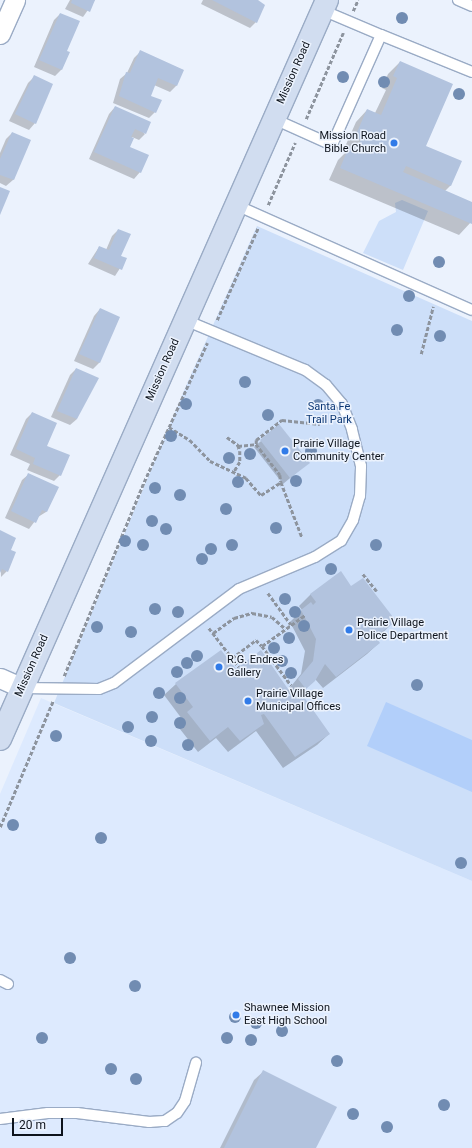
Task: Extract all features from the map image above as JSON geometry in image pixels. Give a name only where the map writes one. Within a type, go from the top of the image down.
[{"type":"main road","name":"Mission Road","points":[[0,739],[325,5]]},
{"type":"street","points":[[0,34],[15,0]]},
{"type":"street","points":[[0,678],[22,688]]},
{"type":"lane","points":[[458,0],[472,6]]},
{"type":"lane","points":[[325,5],[381,35],[472,72]]},
{"type":"lane","points":[[274,119],[332,145],[381,35]]},
{"type":"lane","points":[[236,206],[472,310]]},
{"type":"lane","points":[[22,688],[94,690],[114,683],[239,589],[312,558],[341,541],[353,520],[360,496],[361,466],[352,428],[342,404],[326,385],[305,370],[185,320]]},
{"type":"lane","points":[[0,1119],[48,1113],[77,1113],[149,1122],[165,1121],[178,1113],[185,1102],[196,1063]]},
{"type":"path","points":[[354,9],[358,0]]},
{"type":"path","points":[[306,118],[343,34]]},
{"type":"path","points":[[421,354],[433,304]]},
{"type":"path","points":[[65,675],[169,427],[205,347]]},
{"type":"path","points":[[256,444],[256,440],[282,420],[320,424]]},
{"type":"path","points":[[169,427],[190,440],[210,461],[246,478],[261,495],[281,482]]},
{"type":"path","points":[[227,437],[238,446],[241,457],[234,472]]},
{"type":"path","points":[[238,446],[256,444]]},
{"type":"path","points":[[256,444],[280,475],[281,482],[302,537]]},
{"type":"path","points":[[363,574],[377,591]]},
{"type":"path","points":[[268,593],[290,625]]},
{"type":"path","points":[[213,633],[234,618],[252,613],[272,617],[286,629]]},
{"type":"path","points":[[262,646],[304,615]]},
{"type":"path","points":[[397,619],[403,626]]},
{"type":"path","points":[[209,628],[238,667]]},
{"type":"path","points":[[232,658],[256,640],[291,685]]},
{"type":"path","points":[[0,827],[50,712],[50,706]]},
{"type":"shaded area","name":"Shawnee Mission East High School","points":[[41,698],[472,881],[472,1148],[0,1148],[0,794]]},
{"type":"shaded area","points":[[386,702],[472,740],[472,792],[367,746]]},
{"type":"green space","points":[[402,200],[428,211],[403,270],[363,253],[379,221],[396,212],[395,203]]},
{"type":"green space","name":"Santa Fe Trail Park","points":[[257,226],[472,321],[472,881],[54,703],[186,386]]},
{"type":"building","points":[[72,0],[95,0],[90,12],[71,3]]},
{"type":"building","points":[[212,0],[258,0],[265,5],[257,23]]},
{"type":"building","points":[[60,13],[80,21],[67,51],[70,52],[62,70],[39,60]]},
{"type":"building","points":[[140,50],[184,70],[177,86],[158,78],[151,96],[162,100],[156,113],[119,96],[126,72],[130,73]]},
{"type":"building","name":"Mission Road Bible Church","points":[[400,61],[453,84],[426,146],[462,161],[451,186],[406,166],[403,172],[472,202],[472,224],[340,168],[349,147],[356,150],[361,140],[355,137],[367,109],[381,115],[397,78],[393,76]]},
{"type":"building","points":[[34,75],[53,84],[36,124],[15,114]]},
{"type":"building","points":[[115,106],[151,122],[146,134],[135,129],[131,137],[134,138],[130,147],[149,155],[141,173],[94,152]]},
{"type":"building","points":[[12,132],[31,140],[14,180],[0,175],[0,159]]},
{"type":"building","points":[[0,187],[10,191],[0,215]]},
{"type":"building","points":[[118,229],[131,234],[121,256],[127,258],[122,270],[94,258],[99,246],[109,250]]},
{"type":"building","points":[[100,308],[120,317],[100,363],[79,354]]},
{"type":"building","points":[[76,368],[99,378],[77,419],[57,411]]},
{"type":"building","points":[[32,412],[57,423],[47,446],[70,455],[61,476],[33,464],[35,458],[16,449]]},
{"type":"building","name":"Prairie Village Community Center","points":[[279,424],[310,463],[290,478],[260,440]]},
{"type":"building","points":[[28,473],[59,487],[47,512],[42,510],[36,523],[11,511]]},
{"type":"building","points":[[0,530],[16,538],[11,550],[16,552],[8,572],[2,569],[0,573]]},
{"type":"building","name":"Prairie Village Police Department","points":[[341,571],[351,586],[363,578],[396,621],[379,634],[377,632],[374,635],[380,643],[336,677],[325,664],[315,681],[306,689],[298,679],[313,661],[316,639],[301,610],[311,602],[313,605],[316,602],[310,594]]},
{"type":"building","name":"Prairie Village Municipal Offices","points":[[221,650],[236,669],[261,650],[288,689],[285,691],[289,696],[299,690],[330,734],[295,757],[264,714],[261,715],[264,724],[240,741],[228,727],[210,741],[187,712],[193,707],[175,683]]},
{"type":"building","points":[[263,1070],[337,1107],[316,1148],[224,1148]]},
{"type":"place","name":"Mission Road Bible Church","points":[[394,143]]},
{"type":"place","name":"Prairie Village Community Center","points":[[285,451]]},
{"type":"place","name":"Prairie Village Police Department","points":[[349,630]]},
{"type":"place","name":"R.G. Endres Gallery","points":[[219,667]]},
{"type":"place","name":"Prairie Village Municipal Offices","points":[[248,701]]},
{"type":"place","name":"Shawnee Mission East High School","points":[[236,1015]]}]
